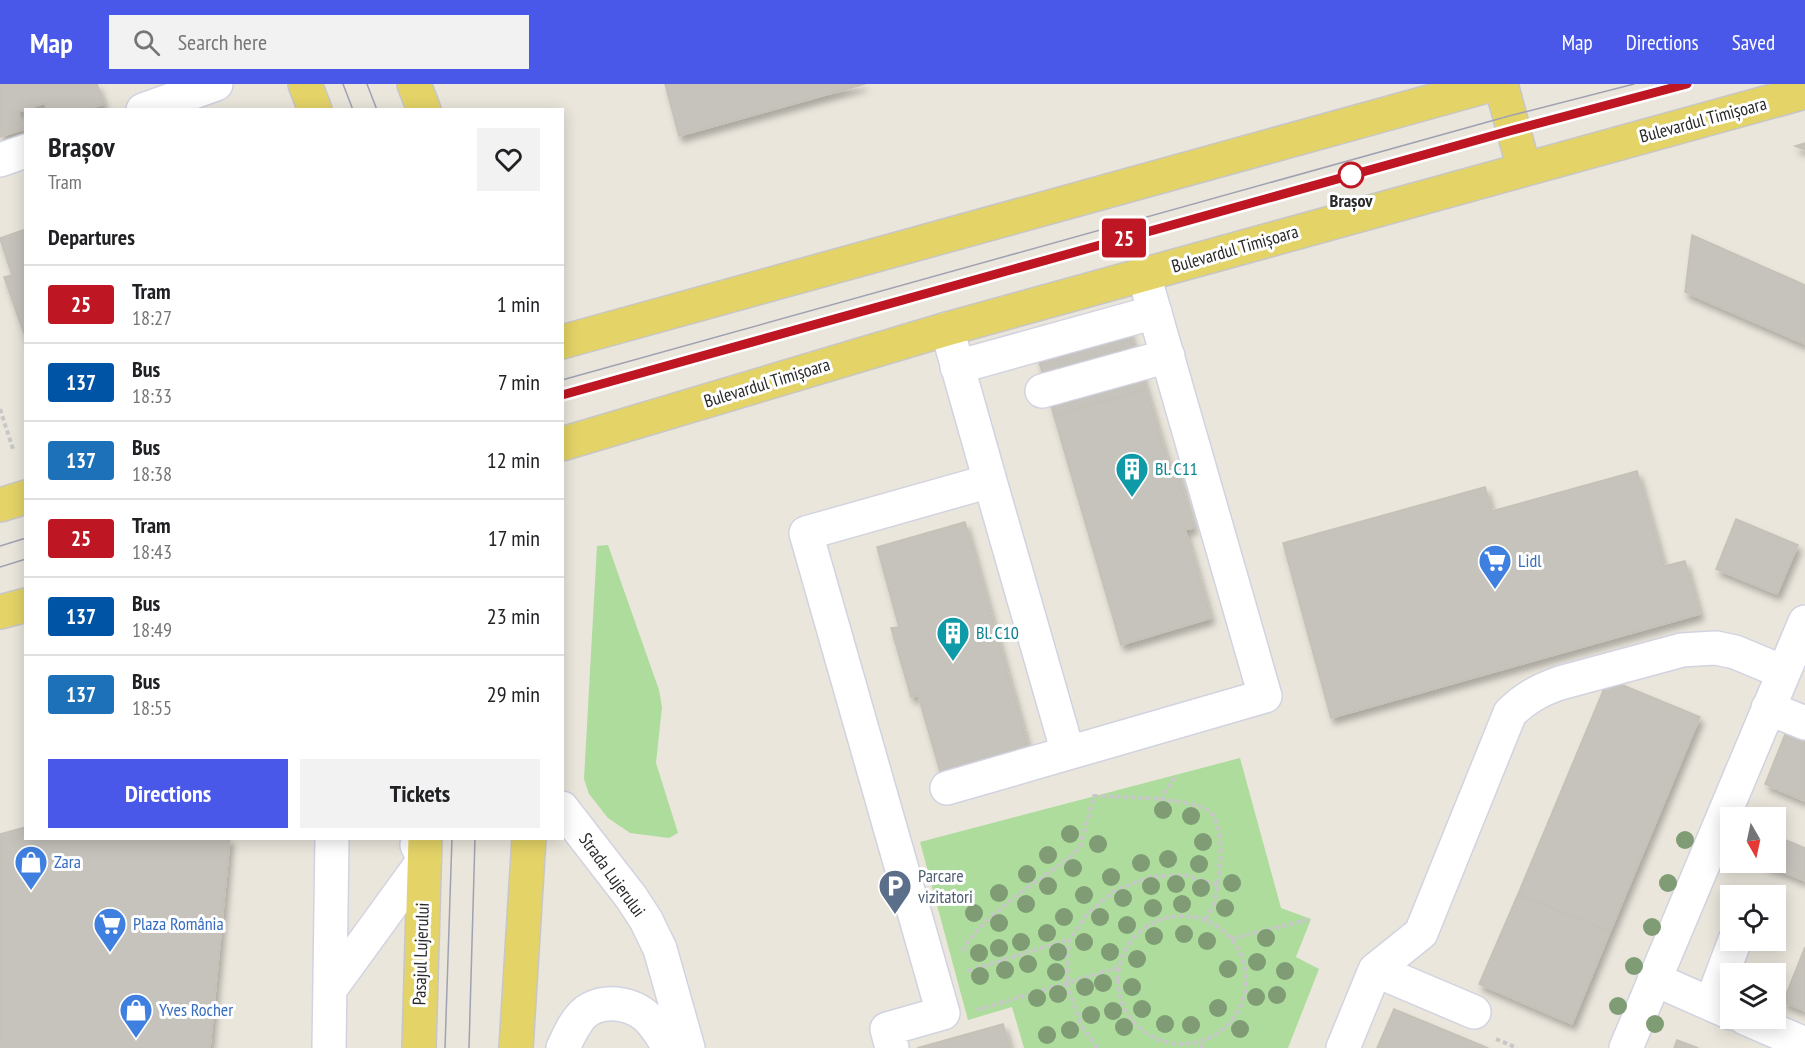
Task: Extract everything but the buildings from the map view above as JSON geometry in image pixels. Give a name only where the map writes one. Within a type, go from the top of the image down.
[{"type":"main road","points":[[305,84],[314,108]]},
{"type":"main road","points":[[414,84],[423,108]]},
{"type":"main road","points":[[564,341],[1494,84]]},
{"type":"main road","points":[[1501,84],[1524,169]]},
{"type":"main road","name":"Bulevardul Timișoara","points":[[564,443],[947,329],[1805,92]]},
{"type":"main road","points":[[0,505],[24,498]]},
{"type":"main road","points":[[0,612],[24,606]]},
{"type":"main road","points":[[516,1048],[529,840]]},
{"type":"main road","name":"Pasajul Lujerului","points":[[419,1048],[421,846]]},
{"type":"street","points":[[149,108],[216,84]]},
{"type":"street","points":[[0,160],[24,152]]},
{"type":"street","points":[[947,788],[1265,696],[1144,275]]},
{"type":"street","points":[[960,377],[1155,312]]},
{"type":"street","points":[[947,329],[1068,753]]},
{"type":"street","points":[[960,377],[1125,342]]},
{"type":"street","points":[[1042,391],[1167,356]]},
{"type":"street","points":[[896,530],[970,509],[990,481]]},
{"type":"street","points":[[892,1048],[887,1029],[943,1013],[806,533],[990,481]]},
{"type":"street","points":[[1626,1048],[1805,622]]},
{"type":"street","points":[[1343,1048],[1375,970],[1421,933],[1510,713],[1523,700],[1540,690],[1560,683],[1682,650],[1716,648],[1735,652],[1784,672]]},
{"type":"street","points":[[1768,708],[1805,723]]},
{"type":"street","name":"Strada Lujerului","points":[[564,811],[646,920],[660,949],[688,1048]]},
{"type":"street","points":[[329,1048],[332,840]]},
{"type":"street","points":[[331,988],[421,846]]},
{"type":"street","points":[[1375,970],[1474,1012]]},
{"type":"street","points":[[1654,979],[1720,1008]]},
{"type":"street","points":[[563,1048],[576,1023],[588,1010],[609,1004],[632,1006],[649,1019],[669,1048]]},
{"type":"street","points":[[1769,1029],[1797,1041]]},
{"type":"path","points":[[0,409],[13,449]]},
{"type":"path","points":[[1160,800],[1176,775]]},
{"type":"path","points":[[961,958],[970,937],[985,923],[1074,854],[1080,846],[1094,796],[1148,797],[1201,806],[1210,813],[1216,823],[1221,853],[1214,904],[1205,921]]},
{"type":"path","points":[[1097,1048],[1080,1023],[1067,983],[1070,939],[1089,912],[1116,890],[1150,877],[1184,874],[1218,885]]},
{"type":"path","points":[[1183,916],[1205,921],[1219,928],[1232,939],[1242,957],[1246,977],[1244,999],[1235,1017],[1220,1032],[1201,1041],[1183,1044],[1164,1042],[1146,1034],[1132,1020],[1123,1004],[1118,986],[1120,967],[1128,947],[1142,931],[1162,920],[1183,916]]},
{"type":"path","points":[[1232,939],[1311,919]]},
{"type":"path","points":[[967,971],[1070,939]]},
{"type":"path","points":[[966,1013],[1120,967]]},
{"type":"path","points":[[1201,1041],[1201,1048]]},
{"type":"green space","points":[[608,545],[659,690],[662,707],[656,763],[678,833],[669,838],[630,833],[608,818],[589,794],[584,779],[597,546]]},
{"type":"green space","points":[[1240,758],[1281,908],[1311,919],[1296,957],[1319,969],[1288,1048],[1024,1048],[1012,1007],[968,1020],[920,842]]},
{"type":"tram line","points":[[343,84],[352,108]]},
{"type":"tram line","points":[[367,84],[376,108]]},
{"type":"tram line","points":[[564,379],[1509,116],[1634,84]]},
{"type":"tram line","points":[[564,394],[1513,130],[1687,84]]},
{"type":"tram line","name":"25","points":[[564,394],[1513,130],[1687,84]]},
{"type":"tram line","points":[[0,546],[24,539]]},
{"type":"tram line","points":[[0,567],[24,560]]},
{"type":"tram line","points":[[445,1048],[452,840]]},
{"type":"tram line","points":[[469,1048],[475,840]]},
{"type":"place","name":"Brașov","points":[[1351,175]]},
{"type":"place","name":"Bl. C11","points":[[1132,498]]},
{"type":"place","name":"Lidl","points":[[1495,590]]},
{"type":"place","name":"Bl. C10","points":[[953,662]]},
{"type":"place","name":"Zara","points":[[31,891]]},
{"type":"place","name":"Parcare vizitatori","points":[[895,915]]},
{"type":"place","name":"Plaza România","points":[[110,953]]},
{"type":"place","name":"Yves Rocher","points":[[136,1039]]}]
